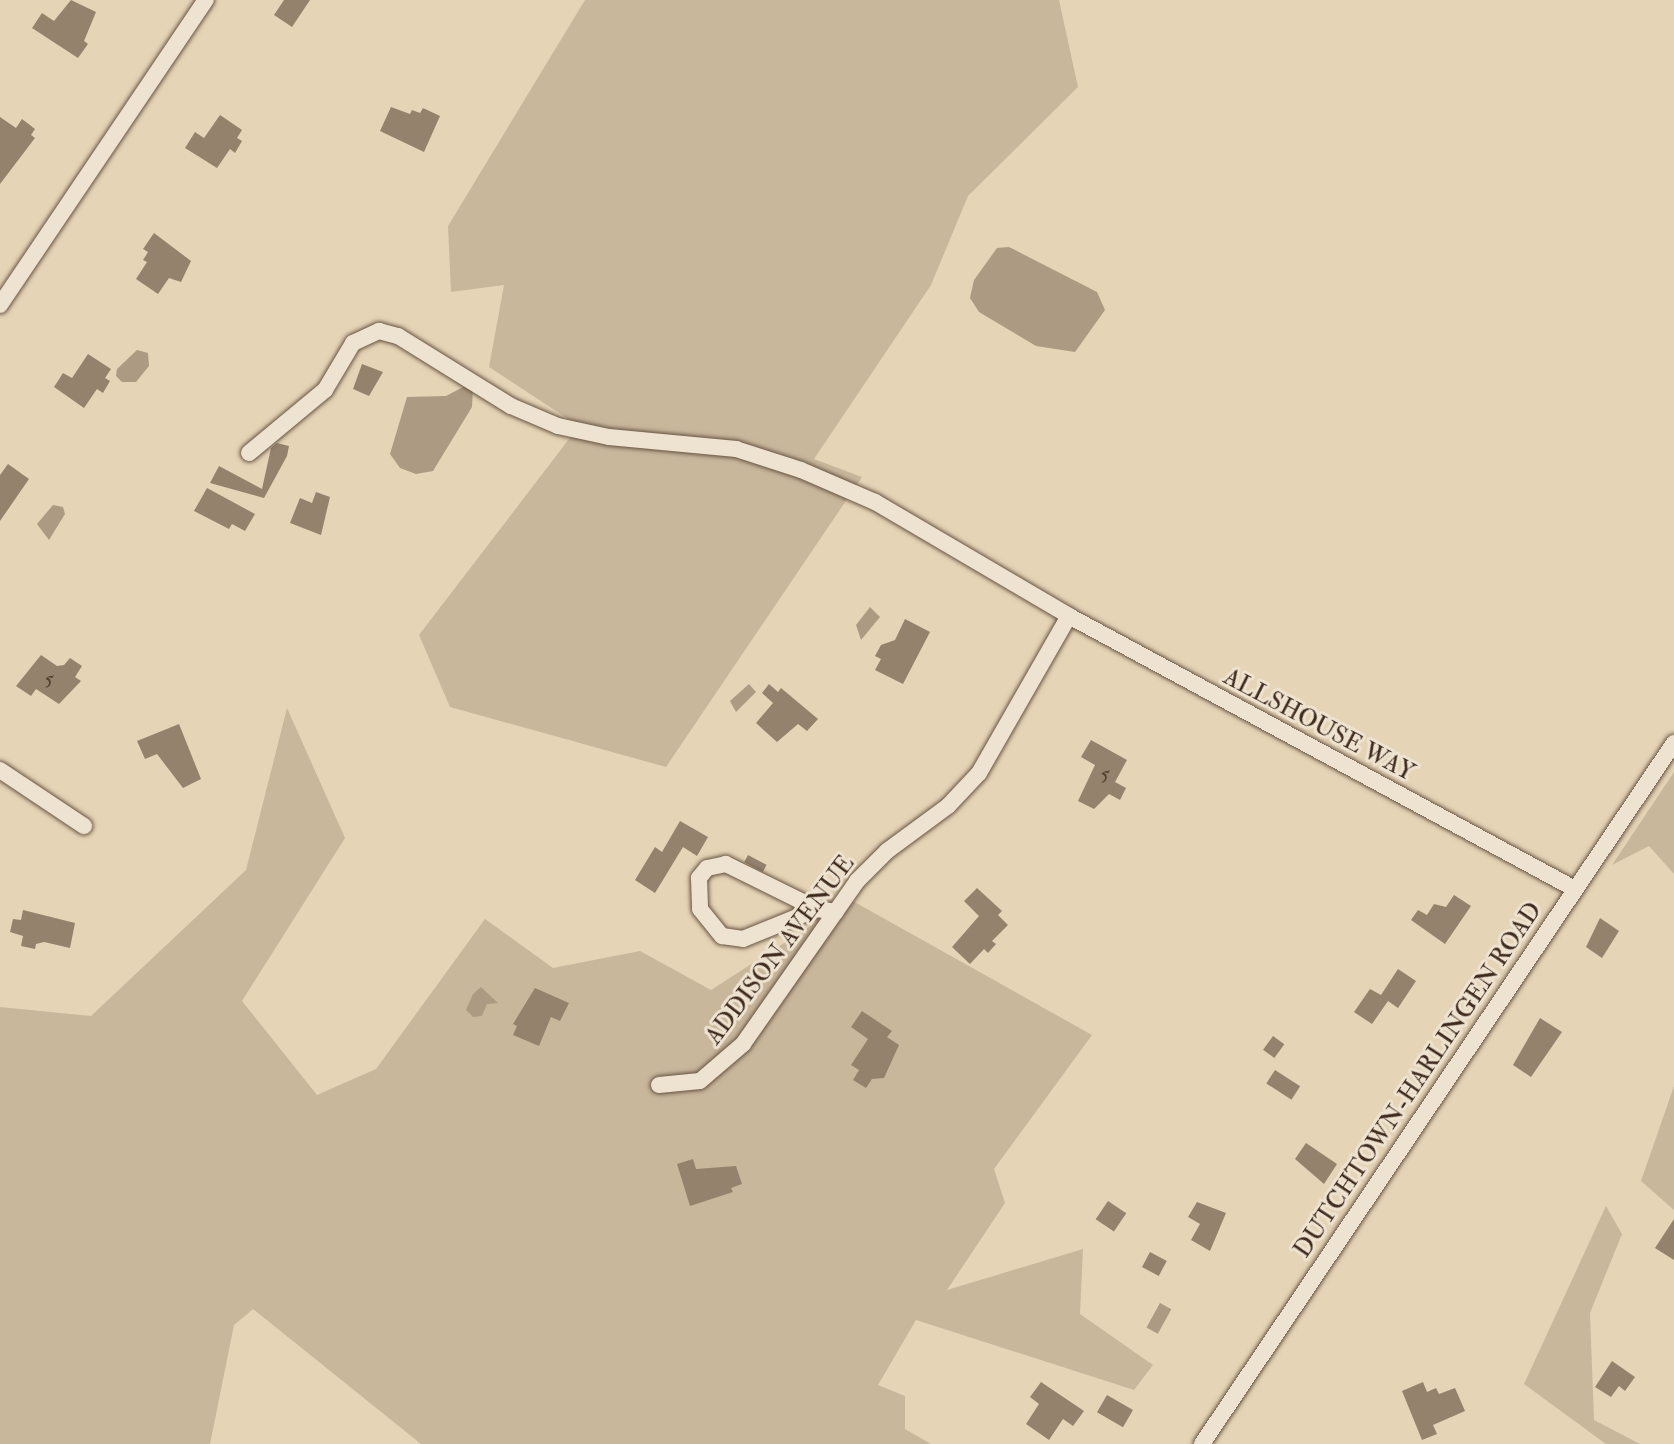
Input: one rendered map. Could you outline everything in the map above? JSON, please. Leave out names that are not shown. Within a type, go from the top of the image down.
[{"type":"street","points":[[0,305],[206,0]]},
{"type":"street","name":"ALLSHOUSE WAY","points":[[249,453],[325,390],[353,343],[379,331],[398,336],[511,406],[558,426],[609,438],[736,449],[801,470],[875,502],[1069,616],[1575,889]]},
{"type":"street","name":"ADDISON AVENUE","points":[[659,1084],[700,1080],[727,1061],[871,865],[948,806],[979,773],[1069,616]]},
{"type":"street","name":"DUTCHTOWN-HARLINGEN ROAD","points":[[1202,1444],[1674,743]]},
{"type":"street","points":[[0,770],[83,826]]},
{"type":"street","points":[[817,909],[743,939],[722,936],[700,909],[699,878],[707,868],[726,864],[817,909],[836,912]]},
{"type":"shaded area","points":[[585,0],[1059,0],[1078,87],[968,196],[931,285],[814,459],[862,477],[666,767],[450,707],[419,635],[579,426],[489,367],[504,285],[451,292],[448,226]]},
{"type":"shaded area","points":[[1009,247],[1097,292],[1105,310],[1075,352],[1036,346],[979,312],[970,298],[974,280],[997,248]]},
{"type":"shaded area","points":[[137,350],[148,353],[149,366],[136,382],[122,382],[116,376],[117,369]]},
{"type":"shaded area","points":[[467,385],[473,388],[472,407],[433,471],[416,474],[400,468],[390,454],[407,397],[446,396]]},
{"type":"shaded area","points":[[53,505],[63,507],[65,514],[49,540],[37,524]]},
{"type":"shaded area","points":[[870,607],[880,617],[861,640],[856,625]]},
{"type":"shaded area","points":[[749,684],[756,692],[736,712],[730,701]]},
{"type":"shaded area","points":[[287,708],[345,838],[242,1001],[317,1095],[376,1069],[485,919],[553,968],[640,951],[711,990],[851,900],[1092,1035],[994,1169],[1005,1203],[947,1290],[1083,1249],[1080,1314],[1153,1365],[1134,1390],[916,1320],[878,1385],[905,1396],[905,1429],[931,1444],[421,1444],[253,1309],[234,1325],[210,1444],[0,1444],[0,1007],[91,1016],[246,870]]},
{"type":"shaded area","points":[[1674,772],[1674,874],[1649,846],[1612,865]]},
{"type":"shaded area","points":[[481,987],[498,1003],[487,1004],[482,1016],[473,1017],[466,1010],[473,994]]},
{"type":"shaded area","points":[[1674,1086],[1674,1210],[1641,1181]]},
{"type":"shaded area","points":[[1606,1206],[1622,1234],[1590,1313],[1594,1420],[1640,1444],[1606,1444],[1524,1384]]},
{"type":"shaded area","points":[[1160,1303],[1171,1309],[1158,1334],[1146,1327]]},
{"type":"building","points":[[71,0],[96,12],[84,41],[88,44],[78,58],[32,28],[42,13],[54,21]]},
{"type":"building","points":[[284,0],[310,0],[292,27],[274,15]]},
{"type":"building","points":[[391,107],[410,114],[412,110],[420,113],[423,108],[440,116],[424,152],[380,131]]},
{"type":"building","points":[[220,115],[242,130],[237,138],[242,141],[235,153],[230,149],[217,168],[185,148],[195,132],[204,138]]},
{"type":"building","points":[[0,117],[16,128],[22,119],[35,129],[31,135],[35,138],[0,184]]},
{"type":"building","points":[[154,233],[191,261],[181,282],[169,278],[158,294],[136,279],[147,262],[143,260],[148,252],[143,249]]},
{"type":"building","points":[[88,354],[111,369],[105,378],[110,381],[103,393],[97,389],[84,408],[54,387],[63,373],[72,378]]},
{"type":"building","points":[[362,364],[383,372],[369,396],[353,389]]},
{"type":"building","points":[[277,443],[289,446],[287,456],[264,498],[210,483],[219,466],[262,489],[271,448]]},
{"type":"building","points":[[8,464],[29,479],[0,521],[0,475]]},
{"type":"building","points":[[207,488],[255,514],[245,531],[232,524],[229,529],[194,511]]},
{"type":"building","points":[[316,492],[330,497],[321,535],[290,523],[300,498],[312,503]]},
{"type":"building","points":[[905,619],[930,632],[903,684],[875,670],[881,659],[875,656],[881,645],[895,640]]},
{"type":"building","points":[[41,655],[57,666],[64,665],[70,658],[82,666],[75,677],[81,681],[59,704],[36,689],[31,696],[16,686]]},
{"type":"building","points":[[769,684],[778,692],[781,688],[818,719],[807,731],[798,724],[777,742],[756,723],[773,703],[762,693]]},
{"type":"building","points":[[179,724],[201,779],[183,788],[157,754],[145,759],[137,741]]},
{"type":"building","points":[[1091,740],[1127,760],[1115,782],[1126,788],[1120,800],[1109,794],[1094,809],[1078,801],[1095,765],[1081,757]]},
{"type":"building","points":[[680,821],[708,837],[697,856],[683,847],[655,893],[635,880],[655,847],[662,852]]},
{"type":"building","points":[[748,855],[767,865],[763,872],[744,862]]},
{"type":"building","points":[[977,888],[1002,911],[998,915],[1008,925],[992,941],[996,944],[988,953],[984,949],[970,964],[952,947],[979,916],[964,901]]},
{"type":"building","points":[[1454,895],[1471,906],[1445,944],[1411,920],[1418,910],[1427,915],[1434,904],[1446,907]]},
{"type":"building","points":[[23,910],[75,923],[70,948],[44,942],[36,944],[35,949],[21,946],[23,936],[10,932],[13,919],[21,920]]},
{"type":"building","points":[[1600,918],[1619,931],[1602,958],[1586,947]]},
{"type":"building","points":[[1398,969],[1416,981],[1398,1008],[1388,1001],[1372,1024],[1354,1012],[1370,989],[1381,995]]},
{"type":"building","points":[[535,988],[569,1003],[560,1021],[551,1017],[539,1046],[513,1035],[517,1026],[513,1024]]},
{"type":"building","points":[[862,1011],[892,1031],[887,1037],[899,1045],[884,1078],[872,1079],[866,1088],[853,1080],[859,1070],[851,1065],[868,1039],[851,1027]]},
{"type":"building","points":[[1540,1018],[1562,1032],[1531,1077],[1513,1065]]},
{"type":"building","points":[[1273,1036],[1284,1044],[1274,1058],[1263,1050]]},
{"type":"building","points":[[1275,1070],[1300,1086],[1291,1100],[1266,1083]]},
{"type":"building","points":[[1306,1143],[1337,1164],[1324,1184],[1295,1159]]},
{"type":"building","points":[[693,1159],[696,1169],[736,1166],[742,1184],[731,1188],[733,1192],[690,1206],[677,1164]]},
{"type":"building","points":[[1108,1201],[1126,1213],[1114,1232],[1096,1219]]},
{"type":"building","points":[[1197,1202],[1226,1213],[1210,1251],[1191,1240],[1200,1224],[1188,1217]]},
{"type":"building","points":[[1674,1219],[1674,1260],[1655,1248]]},
{"type":"building","points":[[1150,1252],[1167,1261],[1159,1276],[1142,1267]]},
{"type":"building","points":[[1612,1361],[1635,1377],[1625,1391],[1619,1386],[1611,1397],[1595,1387]]},
{"type":"building","points":[[1041,1382],[1084,1411],[1073,1426],[1063,1419],[1049,1440],[1026,1424],[1039,1404],[1030,1397]]},
{"type":"building","points":[[1423,1382],[1427,1392],[1436,1388],[1439,1394],[1455,1388],[1465,1411],[1433,1425],[1437,1434],[1422,1440],[1402,1391]]},
{"type":"building","points":[[1107,1395],[1133,1410],[1123,1427],[1097,1412]]}]
